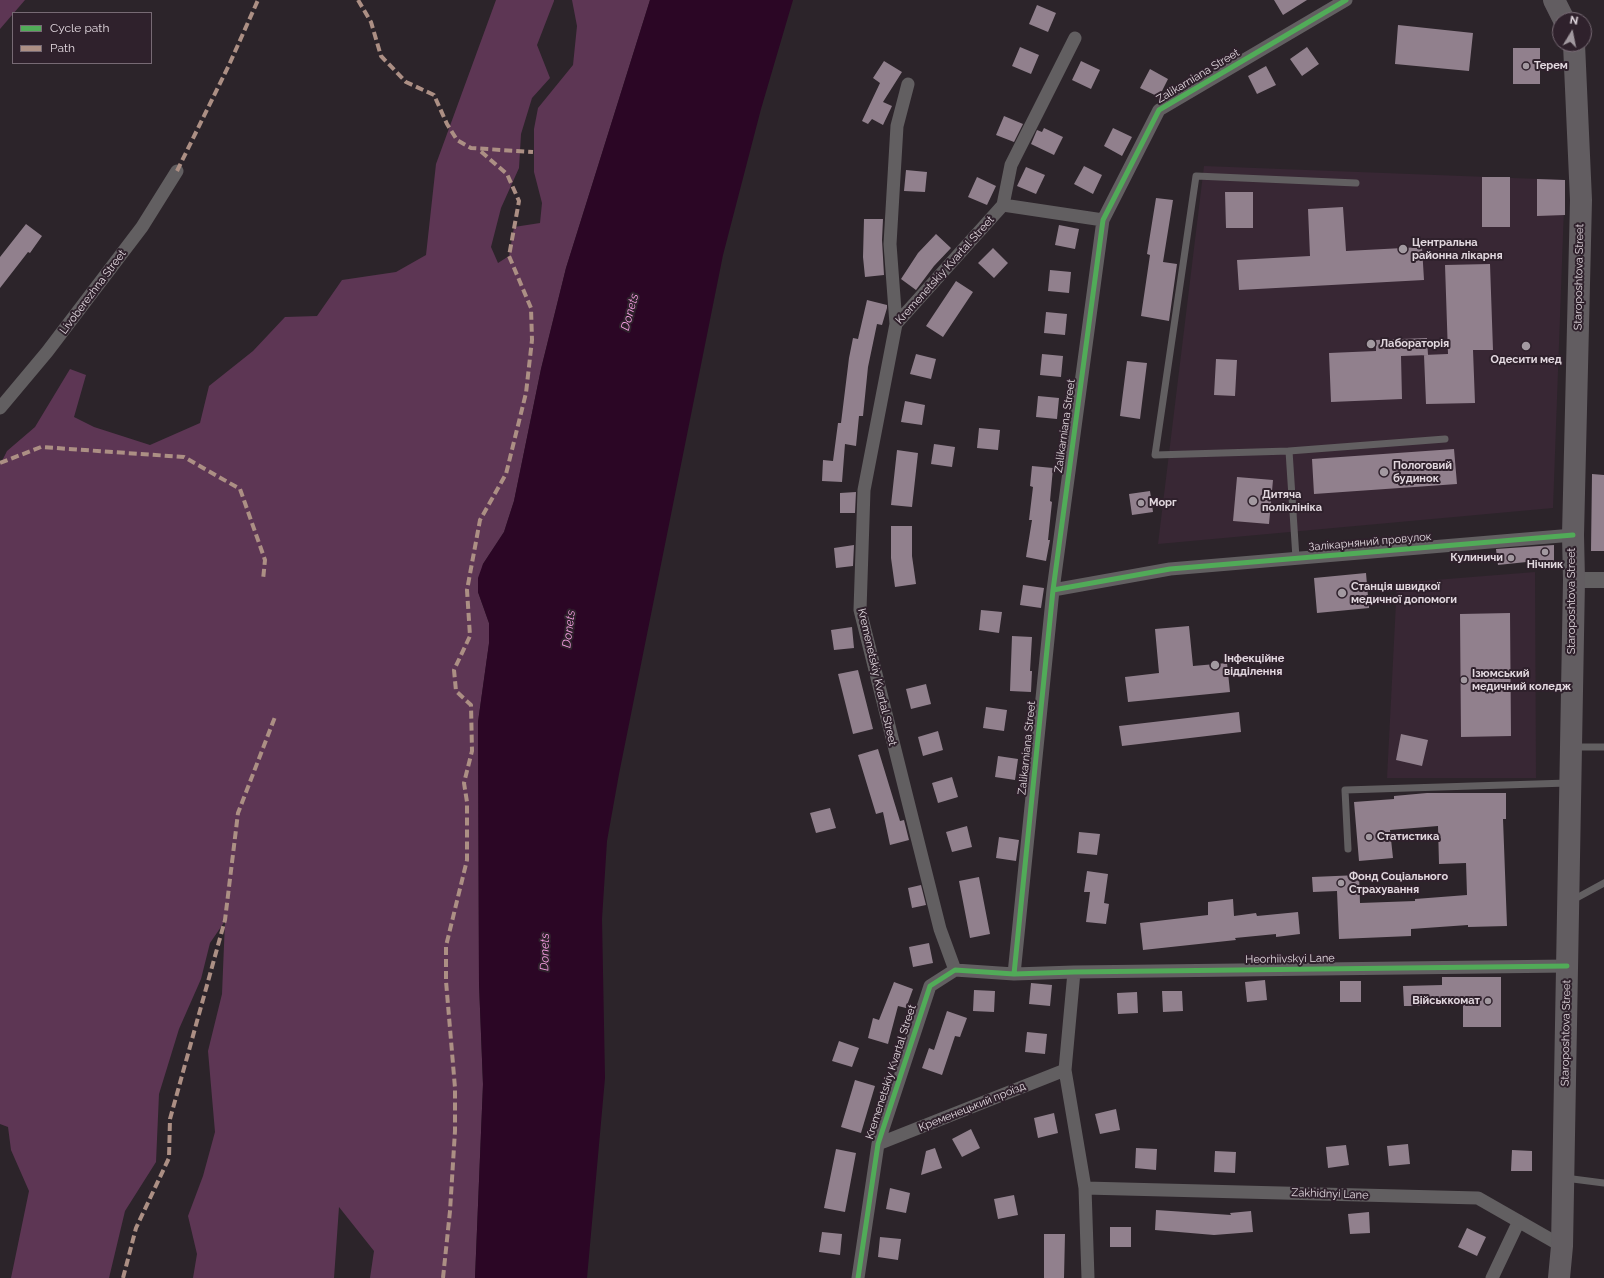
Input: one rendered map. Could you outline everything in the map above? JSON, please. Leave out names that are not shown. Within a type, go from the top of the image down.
[{"type":"highway","points":[[1554,0],[1560,12]]},
{"type":"highway","name":"Staroposhtova Street","points":[[1559,1278],[1562,1246],[1574,580],[1573,535],[1581,200],[1574,52]]},
{"type":"street","name":"Zalikarniana Street","points":[[1014,974],[1053,590],[1103,220],[1159,110],[1346,0]]},
{"type":"street","points":[[1075,38],[1011,165],[1003,205],[1103,220]]},
{"type":"street","points":[[896,324],[890,244],[897,126],[908,84]]},
{"type":"street","name":"Livoberezhna Street","points":[[0,408],[47,352],[142,227],[177,171]]},
{"type":"street","name":"Kremenetskiy Kvartal Street","points":[[858,1278],[878,1144],[930,986],[955,970],[940,929],[860,610],[864,490],[896,324],[1003,205]]},
{"type":"street","name":"Залікарняний провулок","points":[[1053,590],[1170,569],[1573,535]]},
{"type":"street","points":[[1574,580],[1604,580]]},
{"type":"street","name":"Heorhiivskyi Lane","points":[[1014,974],[1567,966]]},
{"type":"street","points":[[955,970],[1014,974]]},
{"type":"street","points":[[1074,972],[1065,1070],[1085,1188],[1088,1278]]},
{"type":"street","name":"Кременецький проїзд","points":[[878,1144],[1065,1070]]},
{"type":"street","name":"Zakhidnyi Lane","points":[[1085,1188],[1478,1198],[1562,1246]]},
{"type":"street","points":[[1492,1278],[1519,1221]]},
{"type":"lane","points":[[1356,183],[1196,176],[1155,455],[1289,451],[1445,439]]},
{"type":"lane","points":[[1289,451],[1296,558]]},
{"type":"lane","points":[[1571,748],[1604,747]]},
{"type":"lane","points":[[1348,849],[1345,790],[1570,783]]},
{"type":"lane","points":[[1568,903],[1604,883]]},
{"type":"lane","points":[[1563,1178],[1604,1182]]},
{"type":"shaded area","points":[[0,0],[25,0],[15,12],[12,12],[12,15],[0,29]]},
{"type":"shaded area","points":[[496,0],[554,0],[537,45],[550,78],[532,98],[521,134],[519,168],[501,208],[491,247],[498,263],[509,256],[514,227],[540,223],[542,203],[534,172],[534,129],[538,108],[573,65],[577,26],[572,0],[650,0],[566,268],[541,369],[514,501],[504,532],[483,564],[478,592],[489,623],[489,644],[478,722],[479,983],[483,1085],[475,1278],[370,1278],[374,1251],[339,1207],[334,1278],[193,1278],[197,1254],[188,1216],[203,1176],[215,1132],[208,1051],[222,994],[225,921],[210,943],[201,979],[179,1029],[159,1094],[156,1162],[125,1211],[109,1278],[11,1278],[29,1191],[11,1150],[8,1127],[0,1124],[0,465],[7,451],[35,427],[70,369],[86,375],[74,417],[94,427],[150,445],[200,423],[209,386],[253,351],[285,317],[317,316],[342,280],[396,272],[426,255],[436,164]]},
{"type":"shaded area","name":"Лабораторія","points":[[1204,166],[1565,180],[1553,508],[1158,544]]},
{"type":"shaded area","name":"Ізюмський медичний коледж","points":[[1535,572],[1536,778],[1387,778],[1397,583]]},
{"type":"water","name":"Donets","points":[[650,0],[793,0],[761,109],[723,255],[619,774],[607,841],[602,919],[605,1078],[587,1278],[475,1278],[483,1084],[479,983],[478,722],[489,643],[489,623],[478,592],[478,578],[483,564],[504,532],[514,501],[541,369],[566,268]]},
{"type":"building","points":[[1274,0],[1307,0],[1283,15]]},
{"type":"building","points":[[1037,5],[1056,13],[1048,32],[1029,24]]},
{"type":"building","points":[[1398,25],[1473,33],[1469,71],[1395,64]]},
{"type":"building","points":[[1020,47],[1039,55],[1031,74],[1012,66]]},
{"type":"building","points":[[1307,47],[1319,64],[1302,76],[1290,59]]},
{"type":"building","name":"Терем","points":[[1513,48],[1540,48],[1540,84],[1513,84]]},
{"type":"building","points":[[884,61],[902,72],[883,102],[892,106],[883,125],[872,119],[868,124],[862,121],[880,83],[873,78]]},
{"type":"building","points":[[1081,61],[1100,70],[1091,89],[1072,80]]},
{"type":"building","points":[[1266,66],[1276,85],[1257,94],[1248,76]]},
{"type":"building","points":[[1150,69],[1168,79],[1159,97],[1140,88]]},
{"type":"building","points":[[1004,116],[1023,124],[1014,142],[996,135]]},
{"type":"building","points":[[1044,128],[1063,137],[1054,155],[1031,144],[1037,130],[1042,132]]},
{"type":"building","points":[[1113,128],[1132,137],[1122,156],[1104,146]]},
{"type":"building","points":[[1084,166],[1102,175],[1093,194],[1074,184]]},
{"type":"building","points":[[1026,167],[1045,175],[1036,194],[1017,186]]},
{"type":"building","points":[[906,170],[927,172],[925,192],[904,191]]},
{"type":"building","points":[[977,177],[996,186],[987,205],[968,197]]},
{"type":"building","points":[[1482,177],[1510,177],[1510,227],[1482,227]]},
{"type":"building","points":[[1537,179],[1565,180],[1565,215],[1537,216]]},
{"type":"building","points":[[1225,192],[1253,192],[1253,228],[1226,228]]},
{"type":"building","points":[[1156,198],[1173,200],[1163,262],[1177,264],[1169,321],[1141,316],[1150,255],[1147,254]]},
{"type":"building","name":"Центральна районна лікарня","points":[[1343,207],[1346,251],[1422,247],[1424,280],[1239,290],[1237,260],[1310,256],[1308,209]]},
{"type":"building","points":[[864,219],[883,219],[882,240],[884,275],[865,277],[863,257]]},
{"type":"building","points":[[26,224],[42,236],[30,253],[28,252],[0,288],[0,257]]},
{"type":"building","points":[[1059,225],[1079,229],[1075,249],[1055,245]]},
{"type":"building","points":[[936,234],[951,248],[934,266],[916,290],[901,279],[918,253]]},
{"type":"building","points":[[993,248],[1008,263],[994,278],[978,263]]},
{"type":"building","points":[[1490,264],[1493,350],[1473,350],[1475,403],[1426,404],[1424,355],[1448,354],[1445,265]]},
{"type":"building","points":[[1050,270],[1071,272],[1069,293],[1048,291]]},
{"type":"building","points":[[956,281],[973,292],[943,337],[926,326]]},
{"type":"building","points":[[867,300],[887,305],[887,308],[882,325],[877,324],[868,367],[863,416],[859,416],[856,446],[845,444],[842,482],[822,481],[823,460],[833,461],[838,423],[841,423],[853,338],[858,339]]},
{"type":"building","points":[[1046,312],[1067,314],[1065,335],[1044,333]]},
{"type":"building","points":[[1427,338],[1428,355],[1401,356],[1402,399],[1331,402],[1329,353],[1376,351],[1376,340]]},
{"type":"building","points":[[916,354],[936,359],[931,379],[910,374]]},
{"type":"building","points":[[1042,354],[1063,356],[1061,377],[1040,375]]},
{"type":"building","points":[[1216,359],[1237,360],[1235,396],[1214,395]]},
{"type":"building","points":[[1127,361],[1147,363],[1140,419],[1120,416]]},
{"type":"building","points":[[1038,396],[1059,398],[1057,419],[1036,417]]},
{"type":"building","points":[[905,401],[925,405],[922,425],[901,422]]},
{"type":"building","points":[[979,428],[1000,430],[998,450],[977,448]]},
{"type":"building","points":[[934,444],[955,447],[952,467],[931,464]]},
{"type":"building","name":"Пологовий будинок","points":[[1454,449],[1457,484],[1314,494],[1312,459]]},
{"type":"building","points":[[897,450],[918,453],[912,507],[891,505]]},
{"type":"building","points":[[1032,466],[1053,468],[1050,501],[1052,502],[1048,540],[1050,540],[1046,561],[1026,557],[1032,520],[1029,520],[1033,487],[1030,486]]},
{"type":"building","points":[[1592,474],[1604,475],[1604,551],[1591,551]]},
{"type":"building","name":"Дитяча поліклініка","points":[[1237,477],[1273,480],[1269,524],[1233,521]]},
{"type":"building","name":"Морг","points":[[1150,491],[1153,512],[1132,515],[1129,494]]},
{"type":"building","points":[[856,492],[855,513],[840,513],[840,493]]},
{"type":"building","points":[[891,526],[912,526],[912,556],[916,584],[895,587],[891,558]]},
{"type":"building","points":[[854,545],[853,566],[836,568],[834,548]]},
{"type":"building","points":[[1554,545],[1554,561],[1536,561],[1498,565],[1496,549]]},
{"type":"building","name":"Станція швидкої медичної допомоги","points":[[1366,573],[1369,608],[1317,613],[1314,578]]},
{"type":"building","points":[[1023,585],[1044,588],[1041,608],[1020,605]]},
{"type":"building","points":[[981,610],[1002,612],[999,633],[979,630]]},
{"type":"building","name":"Ізюмський медичний коледж","points":[[1510,613],[1511,736],[1461,737],[1460,614]]},
{"type":"building","name":"Інфекційне відділення","points":[[1189,626],[1193,666],[1227,663],[1230,692],[1128,702],[1125,677],[1159,673],[1155,629]]},
{"type":"building","points":[[852,627],[854,648],[834,650],[831,630]]},
{"type":"building","points":[[1012,636],[1032,637],[1030,671],[1032,671],[1031,692],[1010,691]]},
{"type":"building","points":[[858,670],[873,729],[853,734],[838,674]]},
{"type":"building","points":[[926,684],[931,704],[911,709],[906,689]]},
{"type":"building","points":[[986,707],[1007,710],[1004,731],[983,728]]},
{"type":"building","points":[[1239,712],[1241,732],[1122,746],[1119,726]]},
{"type":"building","points":[[938,731],[943,750],[923,756],[918,737]]},
{"type":"building","points":[[1401,734],[1428,740],[1422,766],[1396,760]]},
{"type":"building","points":[[878,749],[900,821],[904,820],[909,840],[890,845],[883,812],[876,814],[858,755]]},
{"type":"building","points":[[998,756],[1018,759],[1015,780],[995,777]]},
{"type":"building","points":[[952,777],[958,797],[938,803],[932,783]]},
{"type":"building","points":[[1427,793],[1506,793],[1506,819],[1503,819],[1507,926],[1468,927],[1468,925],[1411,929],[1411,936],[1339,939],[1337,891],[1313,892],[1312,877],[1359,875],[1360,903],[1415,901],[1415,899],[1467,895],[1466,863],[1439,864],[1438,826],[1390,830],[1393,858],[1359,861],[1354,802],[1394,799],[1394,796]]},
{"type":"building","points":[[830,808],[836,828],[816,833],[810,813]]},
{"type":"building","points":[[967,826],[972,847],[952,852],[946,832]]},
{"type":"building","points":[[1079,832],[1100,834],[1097,855],[1077,853]]},
{"type":"building","points":[[999,837],[1019,840],[1016,861],[996,858]]},
{"type":"building","points":[[1087,871],[1108,874],[1104,903],[1109,904],[1106,924],[1086,922],[1090,892],[1084,892]]},
{"type":"building","points":[[979,877],[990,934],[970,938],[959,881]]},
{"type":"building","points":[[921,885],[926,905],[912,908],[908,888]]},
{"type":"building","points":[[1233,899],[1234,916],[1256,913],[1257,916],[1298,912],[1300,934],[1276,937],[1276,934],[1235,938],[1236,940],[1143,950],[1140,923],[1208,915],[1208,902]]},
{"type":"building","points":[[929,943],[933,963],[913,967],[909,947]]},
{"type":"building","points":[[1442,977],[1501,977],[1501,1027],[1463,1027],[1463,998],[1424,998],[1424,1006],[1404,1006],[1403,986],[1442,985]]},
{"type":"building","points":[[1265,980],[1267,1000],[1247,1002],[1245,982]]},
{"type":"building","points":[[1340,981],[1361,981],[1361,1002],[1340,1002]]},
{"type":"building","points":[[894,982],[913,989],[906,1008],[898,1006],[888,1044],[868,1038],[873,1018],[879,1020]]},
{"type":"building","points":[[1031,983],[1052,985],[1050,1006],[1029,1004]]},
{"type":"building","points":[[974,990],[995,991],[994,1012],[973,1011]]},
{"type":"building","points":[[1162,991],[1182,991],[1183,1011],[1163,1012]]},
{"type":"building","points":[[1137,992],[1138,1013],[1118,1014],[1117,993]]},
{"type":"building","points":[[947,1011],[967,1018],[960,1037],[955,1036],[942,1075],[922,1068],[929,1048],[934,1050]]},
{"type":"building","points":[[1027,1032],[1047,1034],[1045,1054],[1025,1052]]},
{"type":"building","points":[[839,1041],[859,1048],[852,1067],[832,1061]]},
{"type":"building","points":[[855,1080],[875,1086],[861,1133],[841,1127]]},
{"type":"building","points":[[1116,1109],[1120,1130],[1100,1134],[1095,1114]]},
{"type":"building","points":[[1054,1113],[1058,1133],[1038,1138],[1034,1118]]},
{"type":"building","points":[[971,1129],[980,1148],[962,1157],[952,1139]]},
{"type":"building","points":[[1408,1144],[1410,1164],[1389,1166],[1387,1146]]},
{"type":"building","points":[[1346,1145],[1349,1165],[1328,1168],[1326,1147]]},
{"type":"building","points":[[935,1148],[942,1168],[921,1175],[926,1151]]},
{"type":"building","points":[[1136,1148],[1157,1149],[1156,1170],[1135,1168]]},
{"type":"building","points":[[836,1149],[856,1153],[845,1212],[824,1208]]},
{"type":"building","points":[[1512,1150],[1532,1151],[1532,1171],[1511,1171]]},
{"type":"building","points":[[1215,1151],[1236,1152],[1235,1173],[1214,1172]]},
{"type":"building","points":[[890,1188],[910,1193],[906,1213],[886,1209]]},
{"type":"building","points":[[1014,1195],[1018,1215],[998,1219],[994,1199]]},
{"type":"building","points":[[1156,1210],[1231,1215],[1230,1213],[1251,1211],[1253,1232],[1214,1235],[1155,1230]]},
{"type":"building","points":[[1369,1212],[1370,1233],[1350,1234],[1348,1214]]},
{"type":"building","points":[[1110,1227],[1131,1227],[1131,1247],[1110,1247]]},
{"type":"building","points":[[1467,1228],[1486,1237],[1477,1256],[1458,1247]]},
{"type":"building","points":[[822,1232],[842,1234],[840,1255],[819,1252]]},
{"type":"building","points":[[1044,1234],[1065,1234],[1064,1278],[1044,1278]]},
{"type":"building","points":[[880,1237],[901,1239],[898,1260],[878,1257]]},
{"type":"marked path","points":[[177,171],[229,65],[258,0]]},
{"type":"marked path","points":[[358,0],[371,22],[381,56],[406,82],[434,95],[447,124],[457,140],[471,148],[533,152]]},
{"type":"marked path","points":[[443,1278],[450,1211],[455,1131],[455,1088],[446,981],[446,946],[467,860],[467,802],[464,783],[472,751],[471,705],[456,691],[454,670],[470,636],[467,590],[480,520],[506,474],[526,393],[532,340],[531,308],[509,256],[519,201],[507,174],[478,149]]},
{"type":"marked path","points":[[0,463],[41,447],[184,457],[240,489],[265,560],[263,580]]},
{"type":"marked path","points":[[123,1278],[136,1228],[169,1158],[170,1119],[225,920],[238,813],[275,717]]},
{"type":"cycle path","points":[[1014,974],[1053,590],[1103,220],[1159,110],[1346,0]]},
{"type":"cycle path","points":[[1053,590],[1170,569],[1573,535]]},
{"type":"cycle path","points":[[858,1278],[878,1144],[930,986],[955,970],[1014,974],[1567,966]]},
{"type":"place","name":"Терем","points":[[1526,66]]},
{"type":"place","name":"Центральна районна лікарня","points":[[1403,249]]},
{"type":"place","name":"Лабораторія","points":[[1371,344]]},
{"type":"place","name":"Одесити мед","points":[[1526,346]]},
{"type":"place","name":"Пологовий будинок","points":[[1384,472]]},
{"type":"place","name":"Дитяча поліклініка","points":[[1253,501]]},
{"type":"place","name":"Морг","points":[[1141,503]]},
{"type":"place","name":"Нічник","points":[[1545,552]]},
{"type":"place","name":"Кулиничи","points":[[1511,558]]},
{"type":"place","name":"Станція швидкої медичної допомоги","points":[[1342,593]]},
{"type":"place","name":"Інфекційне відділення","points":[[1215,665]]},
{"type":"place","name":"Ізюмський медичний коледж","points":[[1464,680]]},
{"type":"place","name":"Статистика","points":[[1369,837]]},
{"type":"place","name":"Фонд Соцiального Страхування","points":[[1341,883]]},
{"type":"place","name":"Вiйськкомат","points":[[1488,1001]]}]
